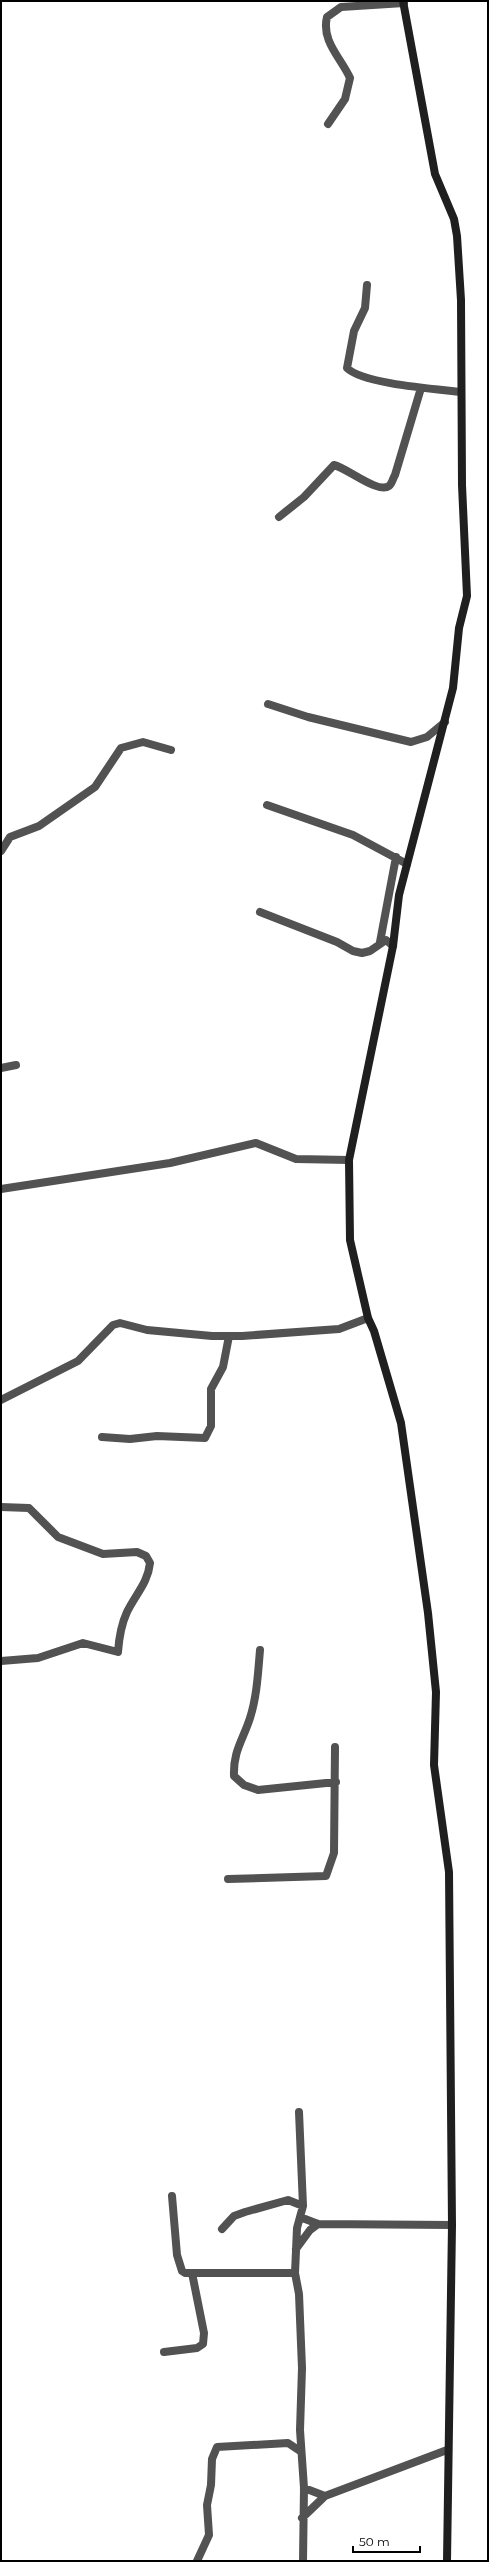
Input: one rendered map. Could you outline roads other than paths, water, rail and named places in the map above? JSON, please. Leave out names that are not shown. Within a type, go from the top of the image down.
[{"type":"street","points":[[328,124],[345,99],[350,78],[327,39],[324,28],[327,17],[341,7],[404,2],[435,174],[454,219],[457,236],[461,300],[460,392],[467,596],[459,628],[453,688],[399,896],[393,946],[349,1160],[350,1240],[368,1318],[384,1363],[401,1424],[428,1613],[435,1681],[434,1765],[449,1872],[452,2225],[447,2450],[447,2561]]},
{"type":"street","points":[[367,285],[365,308],[354,331],[347,368],[350,371],[372,378],[421,388],[460,392]]},
{"type":"street","points":[[279,517],[304,497],[334,465],[341,467],[374,486],[383,489],[389,486],[395,475],[421,388]]},
{"type":"street","points":[[268,704],[308,717],[411,742],[427,737],[445,722]]},
{"type":"street","points":[[1,851],[10,837],[39,826],[95,787],[121,748],[143,742],[171,750]]},
{"type":"street","points":[[267,805],[336,828],[396,857],[407,864]]},
{"type":"street","points":[[380,942],[396,857]]},
{"type":"street","points":[[260,912],[337,942],[353,951],[362,953],[370,951],[380,942],[386,940],[393,946]]},
{"type":"street","points":[[1,1068],[16,1065]]},
{"type":"street","points":[[1,1189],[170,1163],[256,1143],[296,1159],[349,1160]]},
{"type":"street","points":[[1,1400],[78,1361],[113,1324],[120,1323],[147,1330],[229,1336],[339,1329],[368,1318]]},
{"type":"street","points":[[102,1436],[130,1439],[157,1436],[206,1438],[211,1426],[211,1389],[223,1367],[229,1336]]},
{"type":"street","points":[[1,1508],[29,1508],[58,1537],[103,1554],[137,1552],[146,1556],[150,1563],[143,1587],[127,1612],[121,1628],[118,1652],[83,1644],[73,1645],[38,1658],[1,1660]]},
{"type":"street","points":[[260,1650],[256,1689],[250,1717],[237,1746],[233,1763],[234,1776],[244,1785],[258,1790],[336,1782]]},
{"type":"street","points":[[228,1880],[326,1876],[334,1853],[336,1782],[335,1747]]},
{"type":"street","points":[[299,2112],[303,2206],[296,2228],[294,2273],[299,2294],[301,2334],[300,2451],[304,2488],[302,2518],[303,2561]]},
{"type":"street","points":[[172,2196],[177,2255],[182,2271],[192,2273],[294,2273]]},
{"type":"street","points":[[222,2229],[234,2216],[245,2212],[288,2200],[303,2206]]},
{"type":"street","points":[[300,2217],[318,2224],[452,2225]]},
{"type":"street","points":[[296,2249],[310,2230],[318,2224]]},
{"type":"street","points":[[164,2352],[197,2348],[204,2339],[192,2273]]},
{"type":"street","points":[[288,2443],[300,2430]]},
{"type":"street","points":[[197,2561],[209,2535],[207,2505],[213,2451],[222,2445],[288,2443],[300,2451]]},
{"type":"street","points":[[302,2518],[325,2496],[447,2450]]},
{"type":"street","points":[[304,2488],[325,2496]]}]
